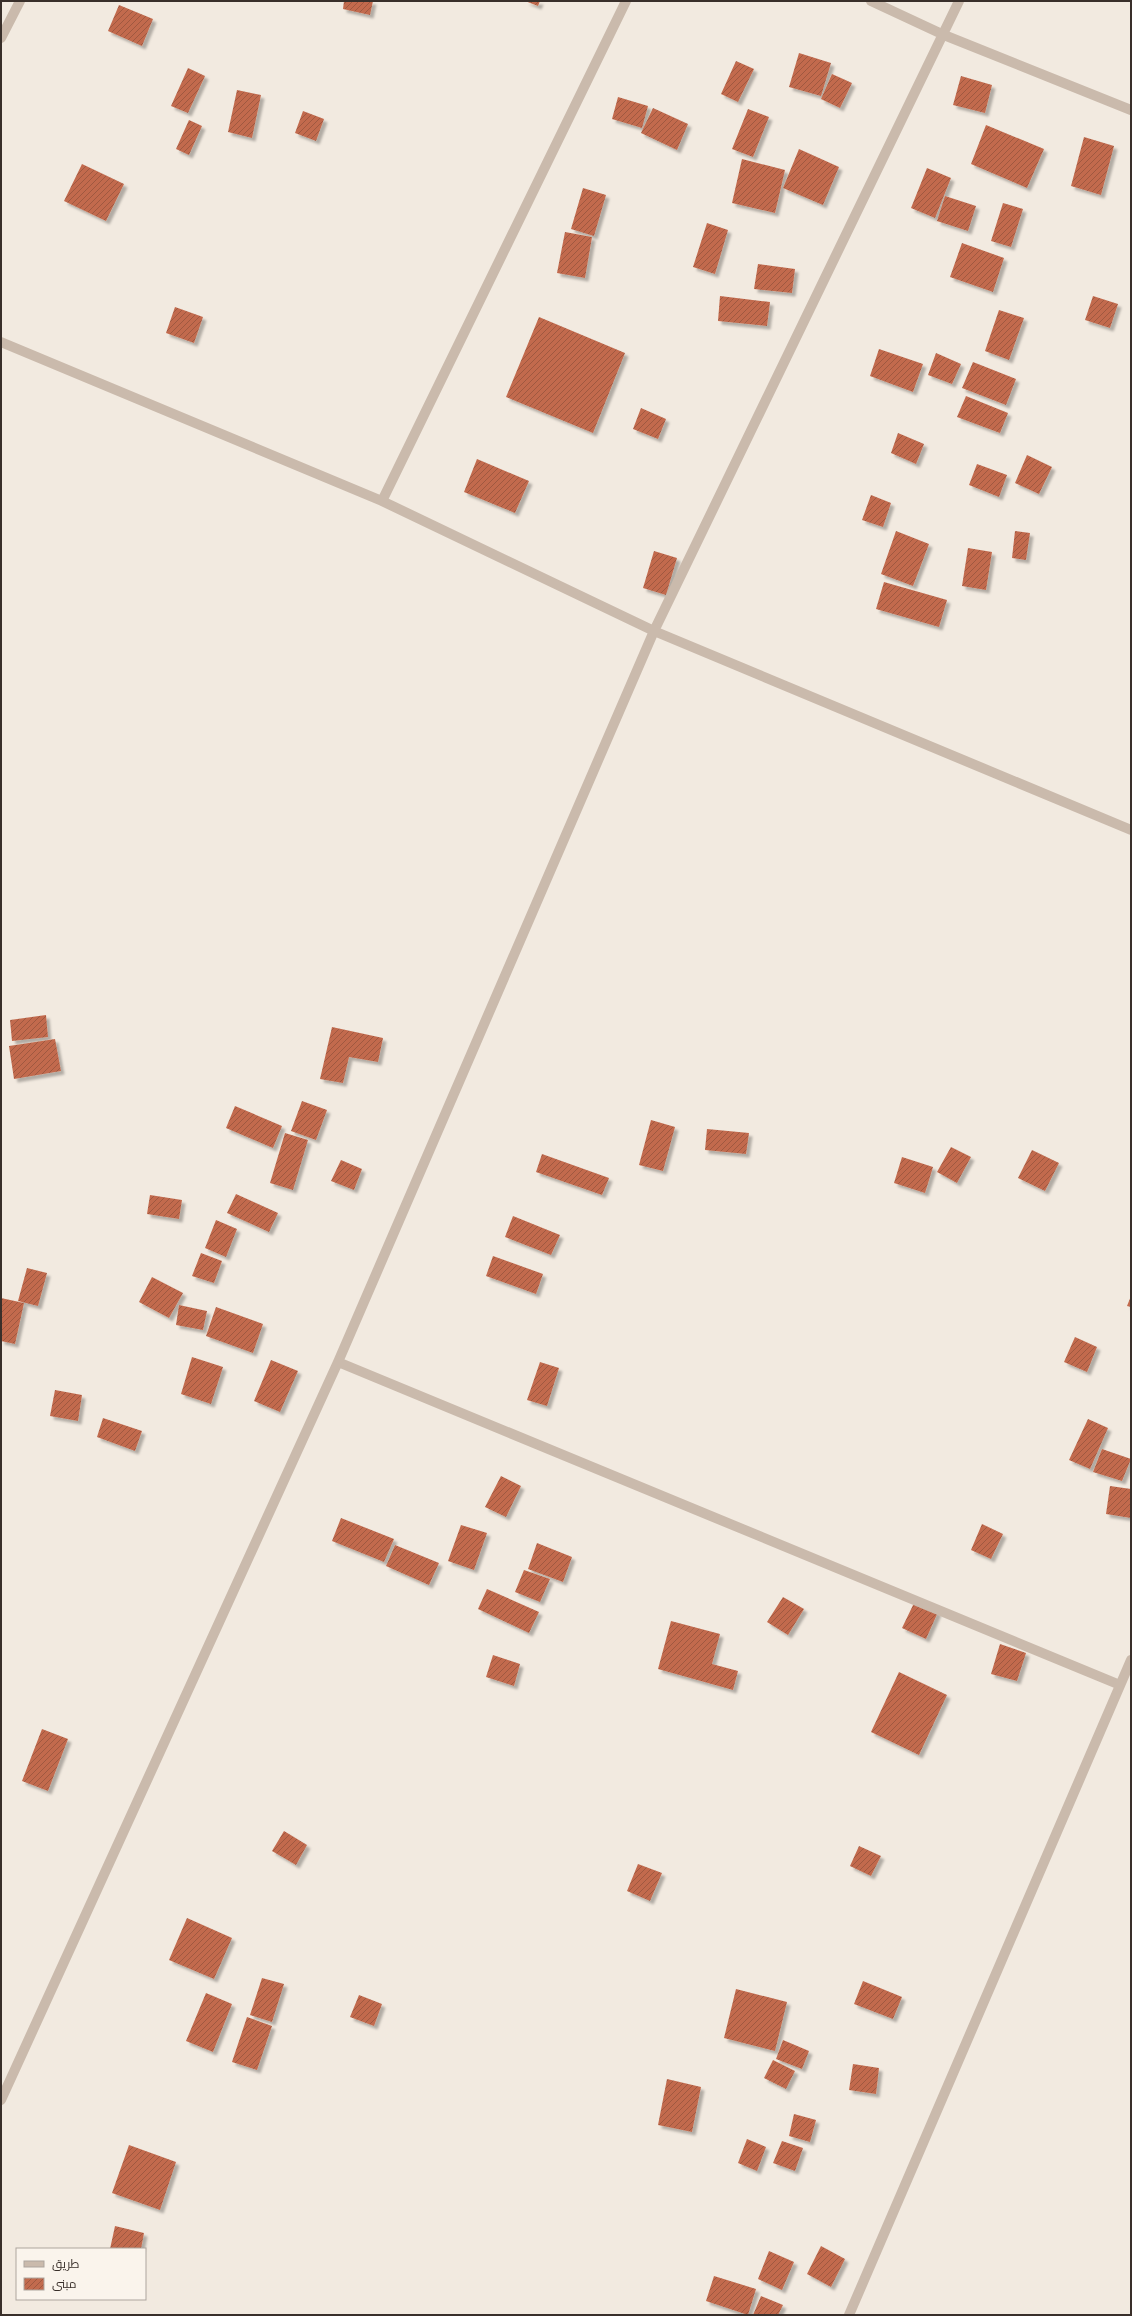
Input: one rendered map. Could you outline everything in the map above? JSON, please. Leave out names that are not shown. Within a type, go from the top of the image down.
[{"type":"street","points":[[1,38],[20,1]]},
{"type":"street","points":[[382,501],[626,1]]},
{"type":"street","points":[[871,1],[944,35],[1131,110]]},
{"type":"street","points":[[1,2100],[338,1362],[654,631],[944,35],[959,1]]},
{"type":"street","points":[[1,342],[382,501],[654,631],[1131,830]]},
{"type":"street","points":[[338,1362],[1120,1685]]},
{"type":"street","points":[[849,2315],[1131,1660]]},
{"type":"building","points":[[344,1],[373,1],[370,15],[343,9]]},
{"type":"building","points":[[525,1],[540,1],[538,6]]},
{"type":"building","points":[[119,5],[153,19],[142,46],[108,31]]},
{"type":"building","points":[[799,53],[831,63],[821,96],[789,87]]},
{"type":"building","points":[[736,61],[754,69],[738,102],[721,94]]},
{"type":"building","points":[[188,68],[205,76],[188,113],[171,106]]},
{"type":"building","points":[[832,74],[852,83],[840,108],[821,99]]},
{"type":"building","points":[[961,76],[992,85],[985,113],[953,105]]},
{"type":"building","points":[[237,90],[261,95],[252,138],[228,132]]},
{"type":"building","points":[[618,97],[648,106],[642,128],[612,119]]},
{"type":"building","points":[[653,108],[688,124],[677,150],[641,133]]},
{"type":"building","points":[[748,109],[769,117],[753,157],[732,149]]},
{"type":"building","points":[[303,111],[324,119],[316,141],[295,133]]},
{"type":"building","points":[[189,120],[202,126],[189,155],[176,149]]},
{"type":"building","points":[[986,125],[1044,149],[1027,188],[971,164]]},
{"type":"building","points":[[1084,137],[1114,146],[1101,195],[1071,186]]},
{"type":"building","points":[[799,149],[839,167],[823,205],[783,188]]},
{"type":"building","points":[[742,159],[785,170],[775,213],[732,203]]},
{"type":"building","points":[[82,164],[124,184],[106,221],[64,201]]},
{"type":"building","points":[[927,168],[951,178],[935,218],[911,208]]},
{"type":"building","points":[[583,188],[606,195],[594,236],[571,229]]},
{"type":"building","points":[[945,196],[976,206],[968,231],[937,221]]},
{"type":"building","points":[[1003,203],[1023,209],[1011,247],[991,241]]},
{"type":"building","points":[[707,223],[728,230],[715,274],[693,267]]},
{"type":"building","points":[[565,232],[592,237],[585,278],[557,273]]},
{"type":"building","points":[[962,243],[1004,258],[993,292],[950,277]]},
{"type":"building","points":[[758,264],[795,269],[792,293],[754,289]]},
{"type":"building","points":[[720,296],[770,302],[767,326],[718,321]]},
{"type":"building","points":[[1093,296],[1118,304],[1110,328],[1085,320]]},
{"type":"building","points":[[175,307],[203,317],[194,343],[166,333]]},
{"type":"building","points":[[999,310],[1024,318],[1009,360],[985,351]]},
{"type":"building","points":[[539,317],[625,353],[593,433],[506,397]]},
{"type":"building","points":[[879,349],[923,364],[913,392],[870,376]]},
{"type":"building","points":[[936,353],[961,364],[952,384],[928,375]]},
{"type":"building","points":[[973,362],[1016,379],[1006,405],[962,388]]},
{"type":"building","points":[[966,396],[1008,413],[1000,433],[957,417]]},
{"type":"building","points":[[641,408],[666,419],[658,439],[633,429]]},
{"type":"building","points":[[898,433],[924,444],[916,464],[891,453]]},
{"type":"building","points":[[1027,455],[1052,467],[1039,494],[1015,483]]},
{"type":"building","points":[[477,459],[529,481],[515,513],[464,492]]},
{"type":"building","points":[[977,464],[1007,475],[999,497],[969,485]]},
{"type":"building","points":[[871,495],[891,503],[883,527],[862,520]]},
{"type":"building","points":[[896,531],[929,544],[913,586],[881,574]]},
{"type":"building","points":[[1015,531],[1030,533],[1026,560],[1012,558]]},
{"type":"building","points":[[968,548],[992,552],[986,590],[962,586]]},
{"type":"building","points":[[654,551],[677,558],[666,595],[643,588]]},
{"type":"building","points":[[884,582],[947,600],[939,627],[876,609]]},
{"type":"building","points":[[46,1015],[48,1037],[12,1041],[10,1020]]},
{"type":"building","points":[[332,1027],[383,1038],[378,1062],[349,1057],[343,1083],[320,1079]]},
{"type":"building","points":[[55,1039],[61,1071],[14,1079],[9,1046]]},
{"type":"building","points":[[302,1101],[327,1110],[316,1140],[291,1131]]},
{"type":"building","points":[[235,1106],[282,1126],[273,1148],[226,1128]]},
{"type":"building","points":[[651,1120],[675,1127],[663,1171],[639,1165]]},
{"type":"building","points":[[707,1129],[749,1133],[746,1154],[705,1150]]},
{"type":"building","points":[[285,1133],[308,1140],[293,1190],[270,1183]]},
{"type":"building","points":[[951,1147],[971,1157],[957,1183],[937,1172]]},
{"type":"building","points":[[1032,1150],[1059,1163],[1045,1191],[1018,1178]]},
{"type":"building","points":[[542,1154],[609,1178],[602,1195],[536,1172]]},
{"type":"building","points":[[902,1157],[933,1167],[925,1193],[894,1183]]},
{"type":"building","points":[[341,1160],[362,1169],[354,1190],[331,1181]]},
{"type":"building","points":[[236,1194],[278,1213],[269,1232],[227,1213]]},
{"type":"building","points":[[150,1195],[182,1200],[179,1219],[147,1214]]},
{"type":"building","points":[[513,1216],[560,1235],[551,1255],[505,1237]]},
{"type":"building","points":[[216,1220],[237,1229],[226,1257],[205,1248]]},
{"type":"building","points":[[201,1253],[222,1261],[214,1283],[192,1276]]},
{"type":"building","points":[[493,1256],[543,1274],[536,1294],[486,1276]]},
{"type":"building","points":[[27,1268],[47,1273],[38,1306],[18,1301]]},
{"type":"building","points":[[152,1277],[183,1293],[169,1318],[139,1302]]},
{"type":"building","points":[[1131,1296],[1131,1307],[1127,1306]]},
{"type":"building","points":[[1,1298],[24,1303],[15,1344],[1,1341]]},
{"type":"building","points":[[179,1305],[207,1311],[203,1330],[176,1325]]},
{"type":"building","points":[[216,1307],[263,1324],[253,1353],[206,1336]]},
{"type":"building","points":[[1075,1337],[1097,1347],[1087,1372],[1064,1362]]},
{"type":"building","points":[[192,1357],[223,1367],[211,1404],[181,1394]]},
{"type":"building","points":[[271,1360],[298,1371],[280,1412],[254,1401]]},
{"type":"building","points":[[540,1362],[559,1368],[547,1406],[527,1400]]},
{"type":"building","points":[[55,1390],[82,1395],[78,1421],[50,1416]]},
{"type":"building","points":[[103,1418],[142,1431],[135,1451],[97,1437]]},
{"type":"building","points":[[1088,1419],[1108,1428],[1090,1469],[1069,1460]]},
{"type":"building","points":[[1102,1449],[1131,1459],[1122,1481],[1093,1472]]},
{"type":"building","points":[[501,1476],[521,1486],[506,1517],[485,1507]]},
{"type":"building","points":[[1110,1486],[1131,1489],[1131,1518],[1106,1514]]},
{"type":"building","points":[[341,1518],[394,1539],[384,1562],[332,1541]]},
{"type":"building","points":[[982,1524],[1003,1534],[991,1559],[971,1550]]},
{"type":"building","points":[[461,1525],[487,1533],[474,1570],[448,1561]]},
{"type":"building","points":[[537,1543],[572,1557],[563,1582],[528,1569]]},
{"type":"building","points":[[395,1545],[439,1563],[429,1585],[386,1566]]},
{"type":"building","points":[[524,1570],[550,1579],[540,1602],[515,1592]]},
{"type":"building","points":[[487,1589],[539,1612],[529,1633],[478,1609]]},
{"type":"building","points":[[783,1597],[804,1609],[788,1635],[767,1622]]},
{"type":"building","points":[[915,1601],[938,1612],[926,1639],[902,1628]]},
{"type":"building","points":[[671,1621],[720,1634],[712,1664],[738,1671],[733,1690],[658,1669]]},
{"type":"building","points":[[1000,1644],[1026,1653],[1017,1681],[991,1674]]},
{"type":"building","points":[[493,1655],[520,1664],[514,1686],[486,1677]]},
{"type":"building","points":[[899,1672],[947,1695],[919,1755],[871,1732]]},
{"type":"building","points":[[42,1729],[68,1739],[48,1791],[22,1781]]},
{"type":"building","points":[[284,1831],[307,1845],[296,1865],[272,1851]]},
{"type":"building","points":[[859,1846],[881,1856],[871,1876],[850,1866]]},
{"type":"building","points":[[638,1864],[662,1873],[650,1901],[627,1891]]},
{"type":"building","points":[[187,1918],[232,1938],[214,1979],[169,1960]]},
{"type":"building","points":[[262,1978],[284,1984],[272,2022],[250,2015]]},
{"type":"building","points":[[863,1981],[902,1997],[893,2019],[854,2004]]},
{"type":"building","points":[[736,1989],[787,2002],[775,2051],[724,2038]]},
{"type":"building","points":[[206,1993],[232,2004],[213,2052],[186,2041]]},
{"type":"building","points":[[359,1995],[382,2004],[374,2026],[350,2017]]},
{"type":"building","points":[[247,2017],[272,2026],[257,2070],[232,2062]]},
{"type":"building","points":[[783,2040],[809,2051],[802,2069],[776,2059]]},
{"type":"building","points":[[773,2060],[795,2071],[786,2089],[764,2078]]},
{"type":"building","points":[[853,2064],[879,2068],[876,2094],[849,2090]]},
{"type":"building","points":[[667,2079],[701,2087],[692,2132],[658,2125]]},
{"type":"building","points":[[794,2114],[816,2120],[810,2142],[789,2136]]},
{"type":"building","points":[[747,2139],[766,2147],[757,2171],[738,2163]]},
{"type":"building","points":[[782,2141],[803,2148],[795,2171],[773,2163]]},
{"type":"building","points":[[129,2145],[176,2162],[160,2210],[112,2193]]},
{"type":"building","points":[[115,2226],[144,2233],[141,2248],[110,2248]]},
{"type":"building","points":[[821,2246],[845,2259],[831,2287],[807,2274]]},
{"type":"building","points":[[769,2251],[794,2262],[782,2290],[758,2279]]},
{"type":"building","points":[[714,2276],[756,2289],[748,2315],[706,2301]]},
{"type":"building","points":[[761,2296],[783,2305],[778,2315],[753,2315]]}]
